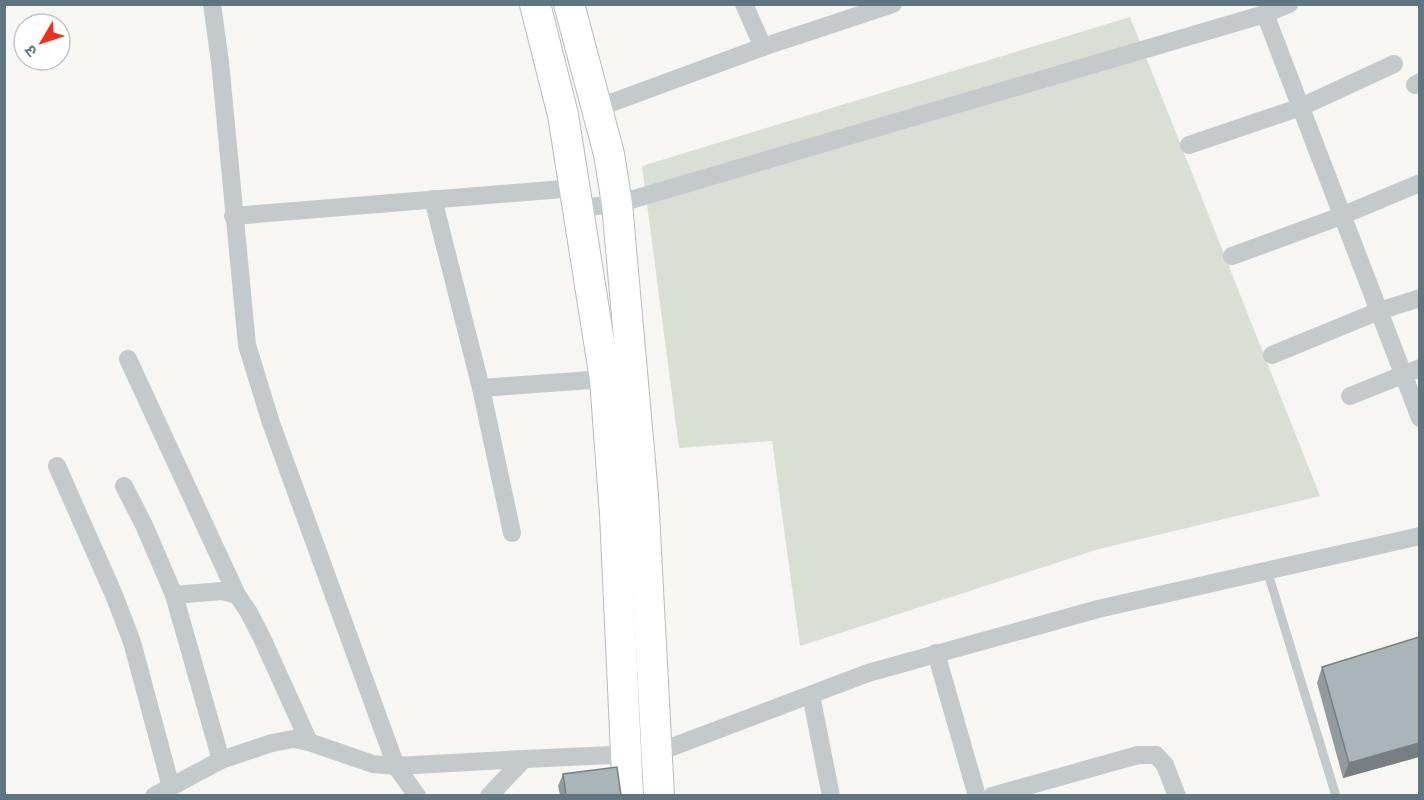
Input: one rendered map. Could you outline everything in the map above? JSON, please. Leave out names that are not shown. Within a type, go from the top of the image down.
[{"type":"main road","points":[[535,4],[563,115],[605,378],[615,514],[628,795]]},
{"type":"main road","points":[[569,4],[609,154],[617,204],[642,483],[659,795]]},
{"type":"street","points":[[212,4],[220,62],[247,345],[257,381],[396,766],[417,795]]},
{"type":"street","points":[[744,4],[763,48]]},
{"type":"street","points":[[233,216],[433,199],[576,198],[617,204],[1264,15],[1288,4]]},
{"type":"street","points":[[597,108],[889,5]]},
{"type":"street","points":[[1264,15],[1379,311],[1411,371],[1419,418]]},
{"type":"street","points":[[1189,145],[1301,107],[1394,64]]},
{"type":"street","points":[[1232,256],[1341,216],[1419,183]]},
{"type":"street","points":[[433,199],[481,388],[512,533]]},
{"type":"street","points":[[1272,355],[1379,311],[1419,298]]},
{"type":"street","points":[[128,359],[237,596],[262,638],[309,742]]},
{"type":"street","points":[[1350,396],[1411,371]]},
{"type":"street","points":[[481,388],[605,378]]},
{"type":"street","points":[[57,466],[114,595],[132,642],[171,787]]},
{"type":"street","points":[[124,486],[144,525],[174,595],[221,760]]},
{"type":"street","points":[[154,795],[221,760],[272,743],[293,739],[309,742],[373,764],[396,766],[656,753],[868,673],[1098,609],[1419,536]]},
{"type":"street","points":[[174,595],[222,591],[237,596]]},
{"type":"street","points":[[936,654],[977,795]]},
{"type":"street","points":[[812,695],[831,795]]},
{"type":"street","points":[[992,795],[1138,755],[1156,755],[1165,765],[1177,795]]},
{"type":"street","points":[[489,795],[524,759]]},
{"type":"lane","points":[[1267,570],[1336,795]]},
{"type":"shaded area","points":[[1130,17],[1320,496],[1099,549],[800,646],[772,441],[679,448],[642,166]]},
{"type":"building","points":[[1419,637],[1419,743],[1349,763],[1322,667]]},
{"type":"building","points":[[617,767],[621,795],[566,795],[563,774]]}]
